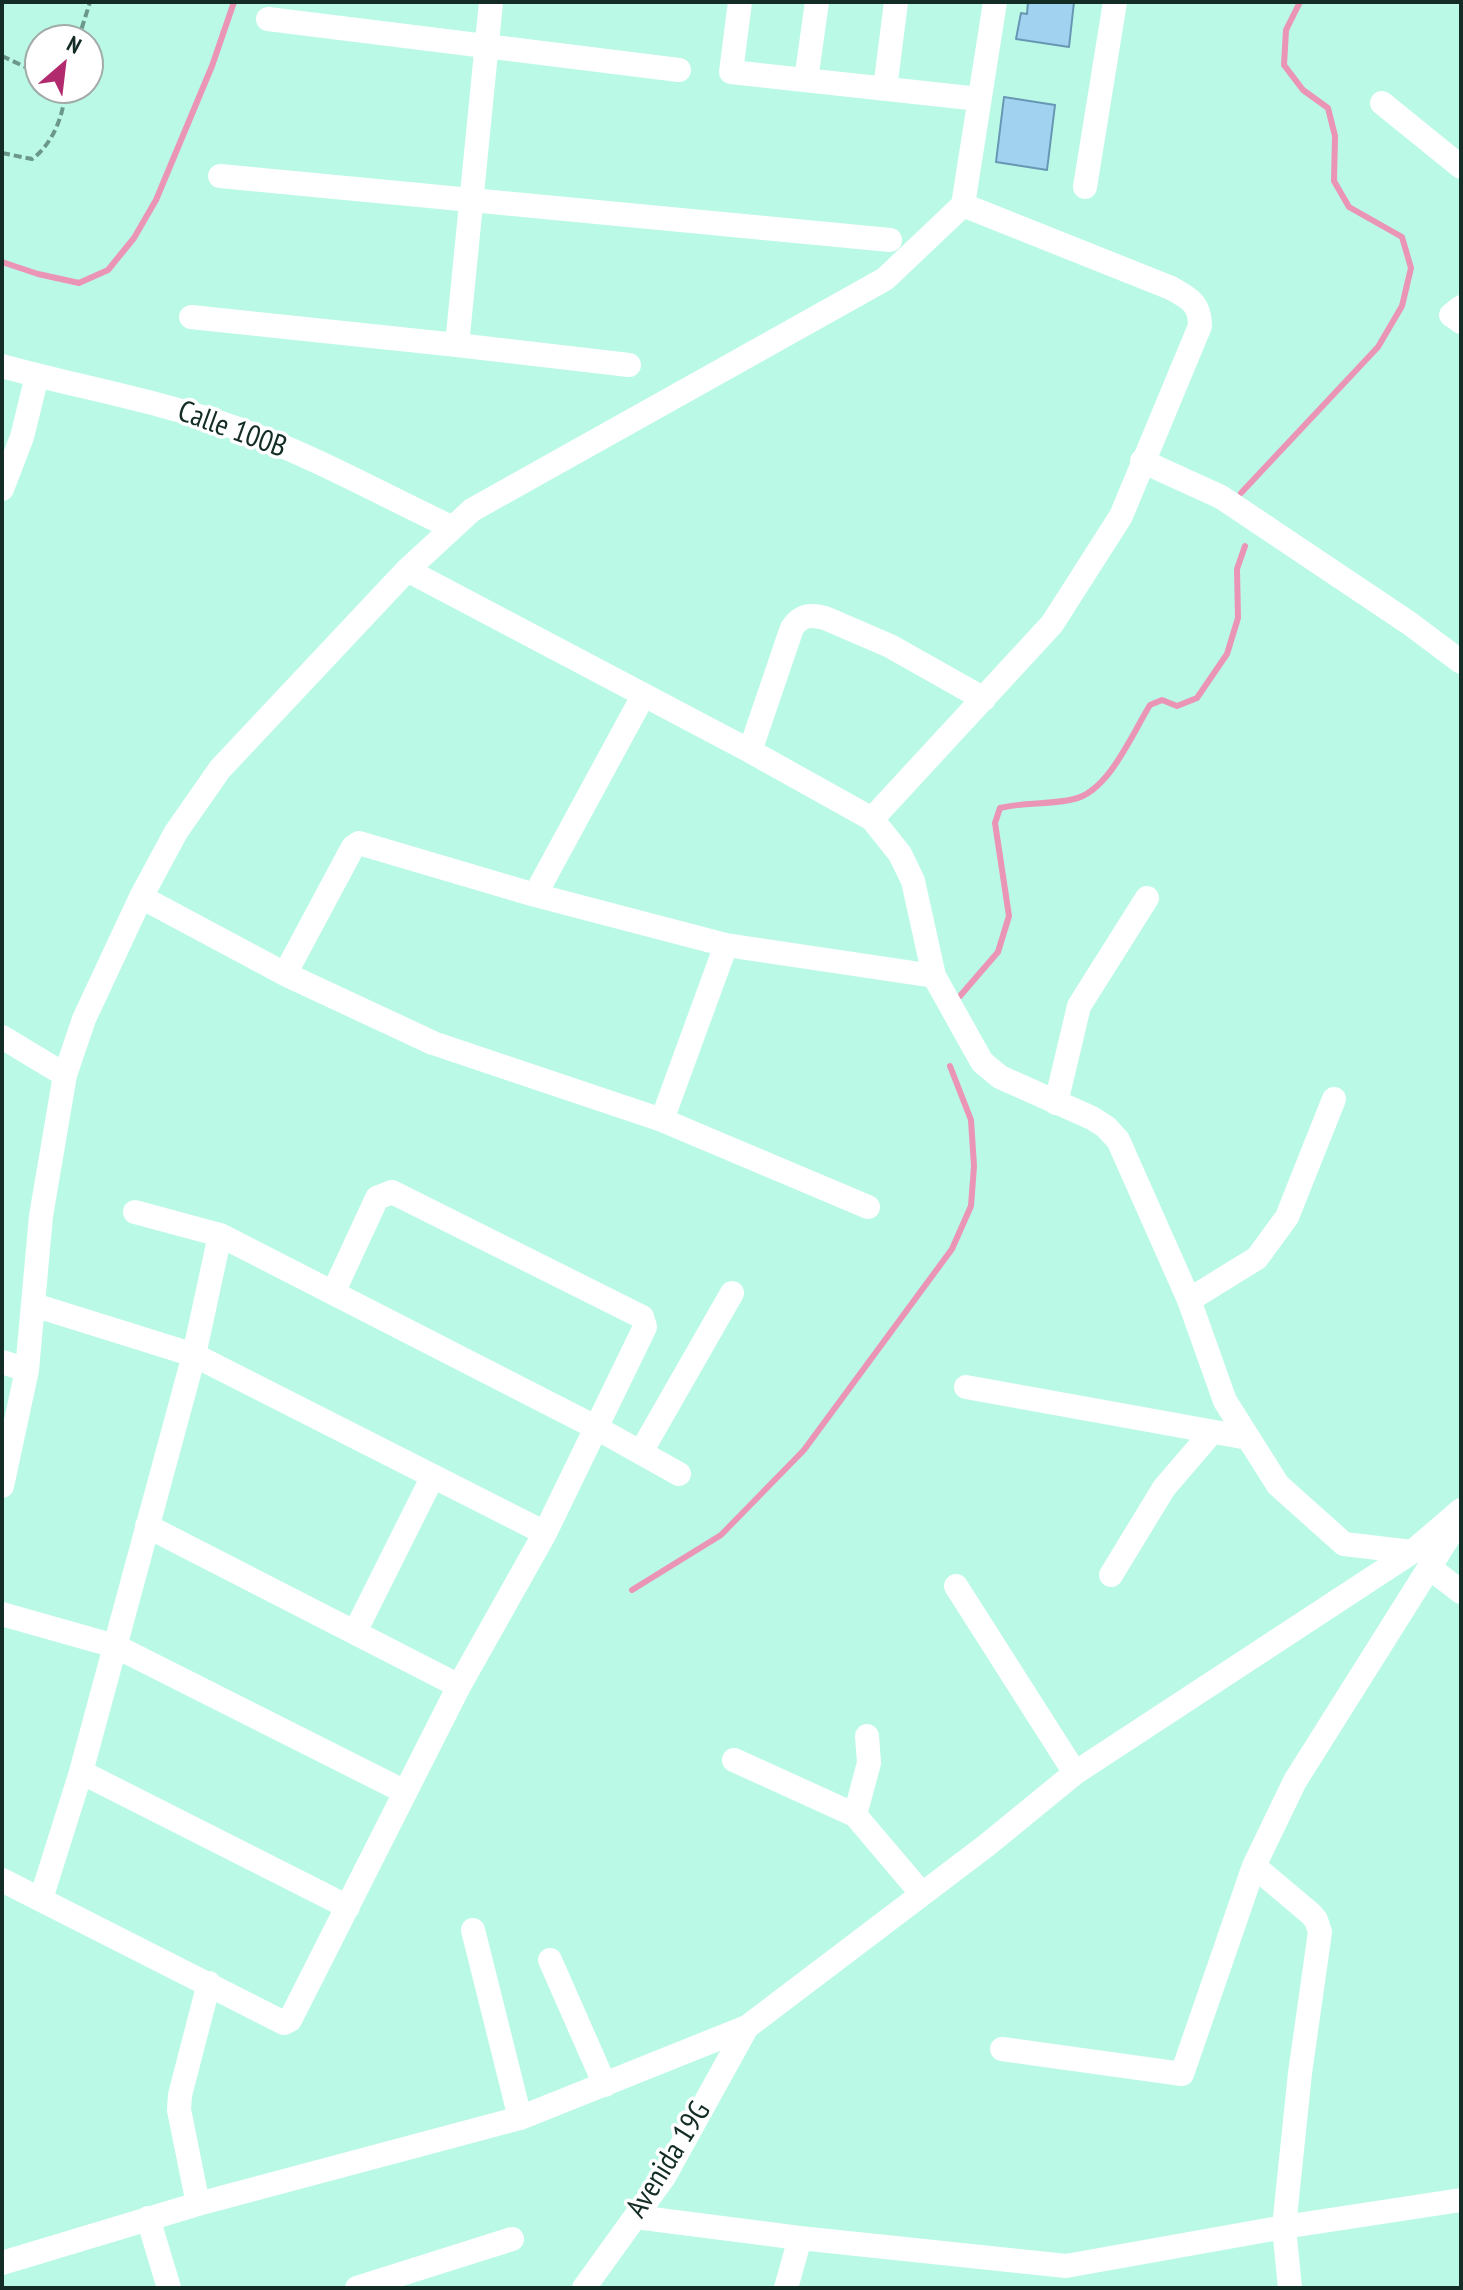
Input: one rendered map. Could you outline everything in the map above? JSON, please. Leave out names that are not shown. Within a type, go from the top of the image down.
[{"type":"street","points":[[457,345],[491,2]]},
{"type":"street","points":[[740,2],[731,72],[979,99]]},
{"type":"street","points":[[806,80],[817,2]]},
{"type":"street","points":[[885,89],[896,2]]},
{"type":"street","points":[[2,1486],[27,1370],[41,1216],[65,1075],[84,1019],[141,897],[176,832],[220,769],[407,570],[472,510],[885,279],[963,205],[995,2]]},
{"type":"street","points":[[1085,187],[1115,2]]},
{"type":"street","points":[[268,19],[679,70]]},
{"type":"street","points":[[1382,103],[1461,167]]},
{"type":"street","points":[[220,176],[890,240]]},
{"type":"street","points":[[872,819],[1052,624],[1121,516],[1200,326],[1200,312],[1193,302],[1171,288],[963,205]]},
{"type":"street","points":[[1461,307],[1451,315],[1461,322]]},
{"type":"street","points":[[191,317],[629,365]]},
{"type":"street","name":"Calle 100B","points":[[2,366],[180,410],[236,428],[303,456],[451,527]]},
{"type":"street","points":[[2,489],[22,437],[37,376]]},
{"type":"street","points":[[1142,461],[1221,497],[1409,623],[1461,662]]},
{"type":"street","points":[[407,570],[872,819],[900,854],[913,881],[934,976],[982,1062],[1000,1077],[1092,1118],[1118,1140],[1189,1300],[1225,1401],[1278,1485],[1344,1544],[1421,1560],[1461,1592]]},
{"type":"street","points":[[750,751],[792,628],[805,616],[825,618],[890,646],[984,699]]},
{"type":"street","points":[[535,895],[643,696]]},
{"type":"street","points":[[285,974],[353,847],[359,843],[535,895],[726,945],[934,976]]},
{"type":"street","points":[[141,897],[285,974],[441,1047],[662,1120],[868,1207]]},
{"type":"street","points":[[1056,1103],[1079,1006],[1147,898]]},
{"type":"street","points":[[662,1120],[726,945]]},
{"type":"street","points":[[2,1037],[65,1075]]},
{"type":"street","points":[[1189,1300],[1257,1258],[1287,1217],[1334,1099]]},
{"type":"street","points":[[2,1880],[287,2022],[459,1686],[545,1533],[645,1327],[642,1317],[392,1192],[377,1198],[333,1293]]},
{"type":"street","points":[[135,1212],[220,1235],[595,1427],[679,1474]]},
{"type":"street","points":[[41,1899],[81,1772],[194,1355],[220,1235]]},
{"type":"street","points":[[641,1452],[732,1293]]},
{"type":"street","points":[[34,1305],[194,1355],[545,1533]]},
{"type":"street","points":[[2,1362],[27,1370]]},
{"type":"street","points":[[966,1387],[1248,1438]]},
{"type":"street","points":[[1111,1575],[1164,1488],[1212,1432]]},
{"type":"street","points":[[355,1632],[433,1476]]},
{"type":"street","points":[[1002,2049],[1182,2074],[1254,1866],[1295,1781],[1421,1560],[1461,1513]]},
{"type":"street","points":[[147,1526],[459,1686]]},
{"type":"street","points":[[2,2263],[198,2204],[520,2118],[747,2027],[1075,1773],[1421,1560]]},
{"type":"street","points":[[956,1586],[1075,1773]]},
{"type":"street","points":[[2,1614],[115,1646],[405,1792]]},
{"type":"street","points":[[855,1815],[869,1763],[867,1736]]},
{"type":"street","points":[[734,1760],[855,1815],[922,1894]]},
{"type":"street","points":[[81,1772],[348,1907]]},
{"type":"street","points":[[1254,1866],[1311,1914],[1320,1932],[1300,2073],[1284,2227],[1290,2288]]},
{"type":"street","points":[[473,1930],[520,2118]]},
{"type":"street","points":[[550,1960],[605,2085]]},
{"type":"street","points":[[198,2204],[179,2110],[209,1983]]},
{"type":"street","name":"Avenida 19G","points":[[584,2288],[664,2177],[747,2027]]},
{"type":"street","points":[[636,2217],[1066,2266],[1284,2227],[1461,2200]]},
{"type":"street","points":[[148,2218],[169,2288]]},
{"type":"street","points":[[786,2288],[800,2238]]},
{"type":"street","points":[[357,2288],[512,2239]]},
{"type":"street","points":[[607,2288],[612,2250]]},
{"type":"path","points":[[83,24],[90,2]]},
{"type":"path","points":[[2,56],[24,66]]},
{"type":"path","points":[[2,153],[32,159],[42,152],[53,136],[65,104]]},
{"type":"building","points":[[1028,2],[1074,2],[1069,47],[1016,39],[1021,13],[1027,14]]},
{"type":"building","points":[[1004,97],[1055,105],[1047,170],[996,162]]},
{"type":"waterway","points":[[2,262],[79,283],[108,270],[134,238],[156,200],[212,66],[234,2]]},
{"type":"waterway","points":[[1241,493],[1378,347],[1402,306],[1411,268],[1402,237],[1349,207],[1334,181],[1335,136],[1328,108],[1303,90],[1284,65],[1286,30],[1300,2]]},
{"type":"waterway","points":[[960,996],[998,952],[1009,916],[995,823],[1000,808],[1065,801],[1087,794],[1109,773],[1150,705],[1162,700],[1177,706],[1197,698],[1227,654],[1238,618],[1237,569],[1245,546]]},
{"type":"waterway","points":[[632,1590],[721,1535],[804,1450],[952,1249],[971,1206],[974,1166],[971,1120],[950,1066]]}]
